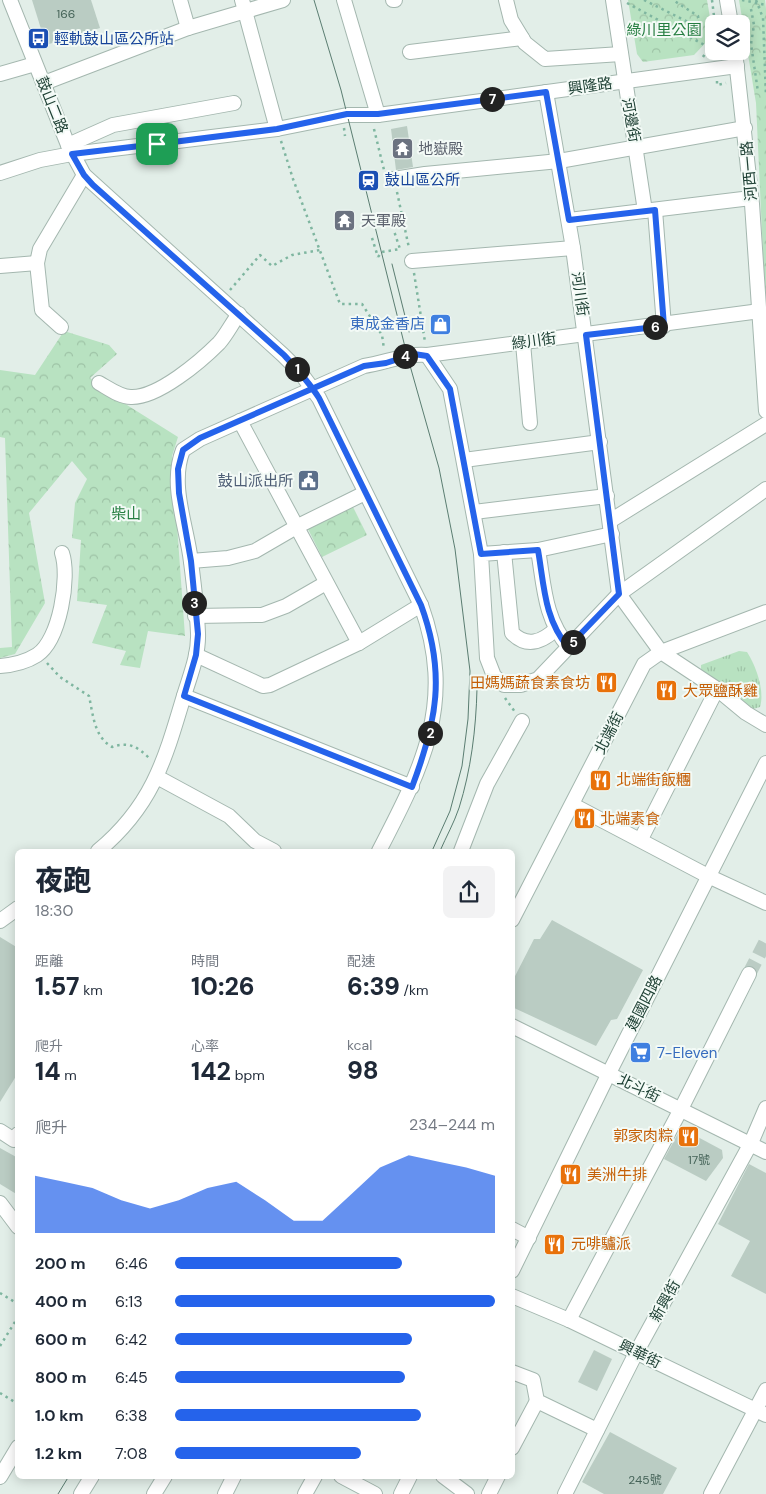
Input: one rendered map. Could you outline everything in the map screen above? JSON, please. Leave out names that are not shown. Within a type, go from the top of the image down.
[{"type":"street","name":"鼓山二路","points":[[10,0],[70,150],[84,175],[284,355],[313,388],[421,605],[432,634],[436,692],[433,720],[426,749],[412,787],[379,849]]},
{"type":"street","points":[[180,0],[188,28]]},
{"type":"street","points":[[44,83],[244,5],[282,0]]},
{"type":"street","points":[[344,0],[375,118]]},
{"type":"street","points":[[506,0],[511,20],[525,43],[545,59],[621,54]]},
{"type":"street","points":[[727,0],[730,15]]},
{"type":"street","name":"河邊街","points":[[617,1],[621,54],[636,147],[650,210],[664,326]]},
{"type":"street","points":[[244,5],[277,129]]},
{"type":"street","points":[[410,52],[522,38]]},
{"type":"street","name":"河西一路","points":[[736,60],[752,198],[766,411]]},
{"type":"street","points":[[0,74],[36,64]]},
{"type":"street","name":"興隆路","points":[[0,173],[70,150],[277,129],[347,114],[375,118],[737,66]]},
{"type":"street","name":"河川街","points":[[546,92],[569,220],[586,335],[619,594],[661,652]]},
{"type":"street","points":[[70,150],[113,125],[234,103]]},
{"type":"street","points":[[394,179],[425,174],[559,161],[745,128]]},
{"type":"street","points":[[61,327],[42,310],[36,263],[40,249],[84,175]]},
{"type":"street","points":[[569,220],[752,198]]},
{"type":"street","points":[[412,261],[573,248]]},
{"type":"street","points":[[0,266],[36,263]]},
{"type":"street","name":"綠川街","points":[[191,561],[179,493],[180,458],[183,450],[200,438],[313,388],[364,366],[386,363],[407,355],[427,356],[664,326],[760,311]]},
{"type":"street","points":[[100,383],[114,392],[131,397],[152,392],[191,368],[220,342],[239,314]]},
{"type":"street","points":[[523,343],[530,423]]},
{"type":"street","points":[[427,356],[450,389],[481,554],[487,658],[494,676],[504,685],[521,685],[538,679],[619,594],[766,489]]},
{"type":"street","points":[[240,421],[298,526],[326,583],[359,643]]},
{"type":"street","points":[[481,554],[538,550],[611,528],[766,424]]},
{"type":"street","points":[[464,460],[600,442]]},
{"type":"street","points":[[100,849],[113,839],[139,808],[159,774],[184,696],[196,655],[198,634],[191,561],[228,558],[255,551],[298,526],[365,493]]},
{"type":"street","points":[[474,512],[607,496]]},
{"type":"street","points":[[538,550],[545,600],[556,629],[568,647]]},
{"type":"street","points":[[504,552],[512,634],[519,640],[534,642],[545,639],[556,629]]},
{"type":"street","points":[[0,666],[18,663],[39,654],[52,635],[62,607],[67,566],[62,553]]},
{"type":"street","points":[[195,616],[262,615],[286,606],[326,583]]},
{"type":"street","points":[[196,655],[263,686],[270,685],[359,643],[421,605]]},
{"type":"street","name":"北端街","points":[[515,914],[644,664],[661,652],[766,612]]},
{"type":"street","points":[[661,652],[717,689],[746,713],[766,725]]},
{"type":"street","points":[[641,839],[717,689]]},
{"type":"street","points":[[184,696],[412,787]]},
{"type":"street","points":[[462,849],[487,784],[522,721]]},
{"type":"street","name":"建國四路","points":[[515,1265],[609,1073],[766,763]]},
{"type":"street","points":[[159,774],[229,816],[255,841],[270,849]]},
{"type":"street","points":[[573,805],[641,839],[708,876],[766,903]]},
{"type":"street","points":[[0,921],[15,910]]},
{"type":"street","points":[[568,1320],[681,1109],[749,974]]},
{"type":"street","name":"北斗街","points":[[515,1027],[766,1152]]},
{"type":"street","name":"新興街","points":[[565,1494],[636,1353],[751,1143],[766,1108]]},
{"type":"street","points":[[0,1131],[14,1140],[15,1138]]},
{"type":"street","points":[[0,1203],[15,1223]]},
{"type":"street","points":[[515,1231],[529,1238]]},
{"type":"street","name":"興華街","points":[[515,1297],[568,1320],[761,1412]]},
{"type":"street","points":[[515,1373],[533,1380],[537,1402],[515,1442]]},
{"type":"street","points":[[711,1494],[761,1412],[766,1390]]},
{"type":"street","points":[[537,1402],[597,1430]]},
{"type":"street","points":[[0,1477],[15,1452]]},
{"type":"street","points":[[81,1494],[90,1479]]},
{"type":"street","points":[[225,1494],[232,1479]]},
{"type":"street","points":[[305,1494],[313,1479]]},
{"type":"street","points":[[347,1479],[375,1494]]},
{"type":"street","points":[[401,1494],[408,1479]]},
{"type":"street","points":[[447,1479],[467,1494]]},
{"type":"street","points":[[489,1494],[496,1479]]},
{"type":"path","points":[[644,0],[692,24],[699,22],[698,16],[673,0]]},
{"type":"path","points":[[712,0],[714,15]]},
{"type":"path","points":[[742,0],[766,5]]},
{"type":"path","points":[[756,0],[755,2],[763,18],[766,96]]},
{"type":"path","points":[[617,1],[627,11]]},
{"type":"path","points":[[617,1],[705,44]]},
{"type":"path","points":[[751,9],[754,25],[751,44],[758,92]]},
{"type":"path","points":[[702,59],[705,55]]},
{"type":"path","points":[[375,118],[387,181],[394,179],[412,261],[427,356]]},
{"type":"path","points":[[277,129],[293,179],[340,304],[362,304],[382,336],[386,363]]},
{"type":"path","points":[[344,129],[345,136]]},
{"type":"path","points":[[372,238],[378,257],[382,252],[400,249],[394,231]]},
{"type":"path","points":[[222,300],[260,255],[272,266],[292,255],[320,250]]},
{"type":"path","points":[[39,654],[60,677],[89,696],[93,721],[108,744],[112,747],[120,744],[135,746],[159,774]]},
{"type":"path","points":[[502,693],[522,721]]},
{"type":"path","points":[[0,1293],[15,1302]]},
{"type":"path","points":[[0,1346],[15,1322]]},
{"type":"path","points":[[0,1394],[15,1402]]},
{"type":"green space","name":"綠川里公園","points":[[628,0],[707,0],[710,15],[705,15],[705,43],[694,55],[643,62],[637,54]]},
{"type":"green space","points":[[739,0],[765,0],[766,319],[756,103],[749,60],[750,15],[741,15]]},
{"type":"green space","name":"柴山","points":[[64,331],[109,345],[117,354],[90,378],[119,400],[178,437],[172,456],[185,636],[148,631],[140,668],[120,665],[126,651],[92,643],[107,605],[77,601],[81,540],[72,538],[75,503],[87,479],[72,461],[29,513],[45,603],[15,654],[0,658],[0,648],[12,647],[5,438],[0,437],[0,370],[35,375]]},
{"type":"green space","points":[[352,505],[367,535],[322,557],[307,527]]},
{"type":"green space","points":[[739,651],[747,652],[754,664],[760,686],[760,707],[753,709],[701,670],[701,665]]},
{"type":"building","points":[[32,0],[91,0],[100,28],[46,45]]},
{"type":"building","name":"地嶽殿","points":[[407,126],[413,167],[396,170],[391,129]]},
{"type":"building","points":[[552,920],[643,970],[617,1019],[611,1020],[596,1046],[515,1008],[515,976],[534,939],[540,939]]},
{"type":"building","points":[[0,937],[15,946],[15,1078],[0,1102]]},
{"type":"building","points":[[681,1128],[722,1150],[723,1158],[706,1181],[664,1159]]},
{"type":"building","points":[[0,1148],[15,1156],[15,1193],[0,1184]]},
{"type":"building","points":[[749,1164],[766,1173],[766,1294],[731,1276],[750,1241],[718,1224]]},
{"type":"building","points":[[594,1350],[612,1359],[597,1391],[578,1382]]},
{"type":"building","points":[[610,1432],[677,1468],[663,1494],[604,1494],[582,1482]]},
{"type":"tunnel","points":[[749,974],[766,941]]},
{"type":"tram line","points":[[314,0],[341,90],[407,355],[439,468],[455,549],[470,671],[468,719],[462,766],[450,811],[433,849]]},
{"type":"tram line","points":[[392,264],[409,332]]},
{"type":"tram line","points":[[441,849],[457,814],[467,779],[474,734],[477,689]]},
{"type":"tram line","points":[[58,1494],[67,1479]]},
{"type":"place","name":"輕軌鼓山區公所站","points":[[38,39]]},
{"type":"place","name":"地嶽殿","points":[[402,149]]},
{"type":"place","name":"鼓山區公所","points":[[369,180]]},
{"type":"place","name":"天軍殿","points":[[345,221]]},
{"type":"place","name":"東成金香店","points":[[441,324]]},
{"type":"place","name":"鼓山派出所","points":[[309,481]]},
{"type":"place","name":"田媽媽蔬食素食坊","points":[[606,683]]},
{"type":"place","name":"大眾鹽酥雞","points":[[667,691]]},
{"type":"place","name":"北端街飯糰","points":[[600,780]]},
{"type":"place","name":"北端素食","points":[[584,819]]},
{"type":"place","name":"7-Eleven","points":[[641,1053]]},
{"type":"place","name":"郭家肉粽","points":[[689,1136]]},
{"type":"place","name":"美洲牛排","points":[[571,1175]]},
{"type":"place","name":"元啡驢派","points":[[555,1244]]},
{"type":"route","points":[[157,144],[72,154],[84,175],[93,185],[284,355],[300,372],[313,388],[319,398],[421,605],[432,634],[436,692],[433,720],[426,749],[412,787],[184,696],[192,673],[198,634],[191,561],[179,493],[178,469],[183,450],[200,438],[240,421],[313,388],[364,366],[386,363],[407,355],[427,356],[450,389],[481,554],[538,550],[545,600],[550,618],[559,636],[568,647],[619,594],[586,335],[664,326],[655,210],[569,220],[546,92],[365,116],[347,114],[277,129],[157,144]]}]
